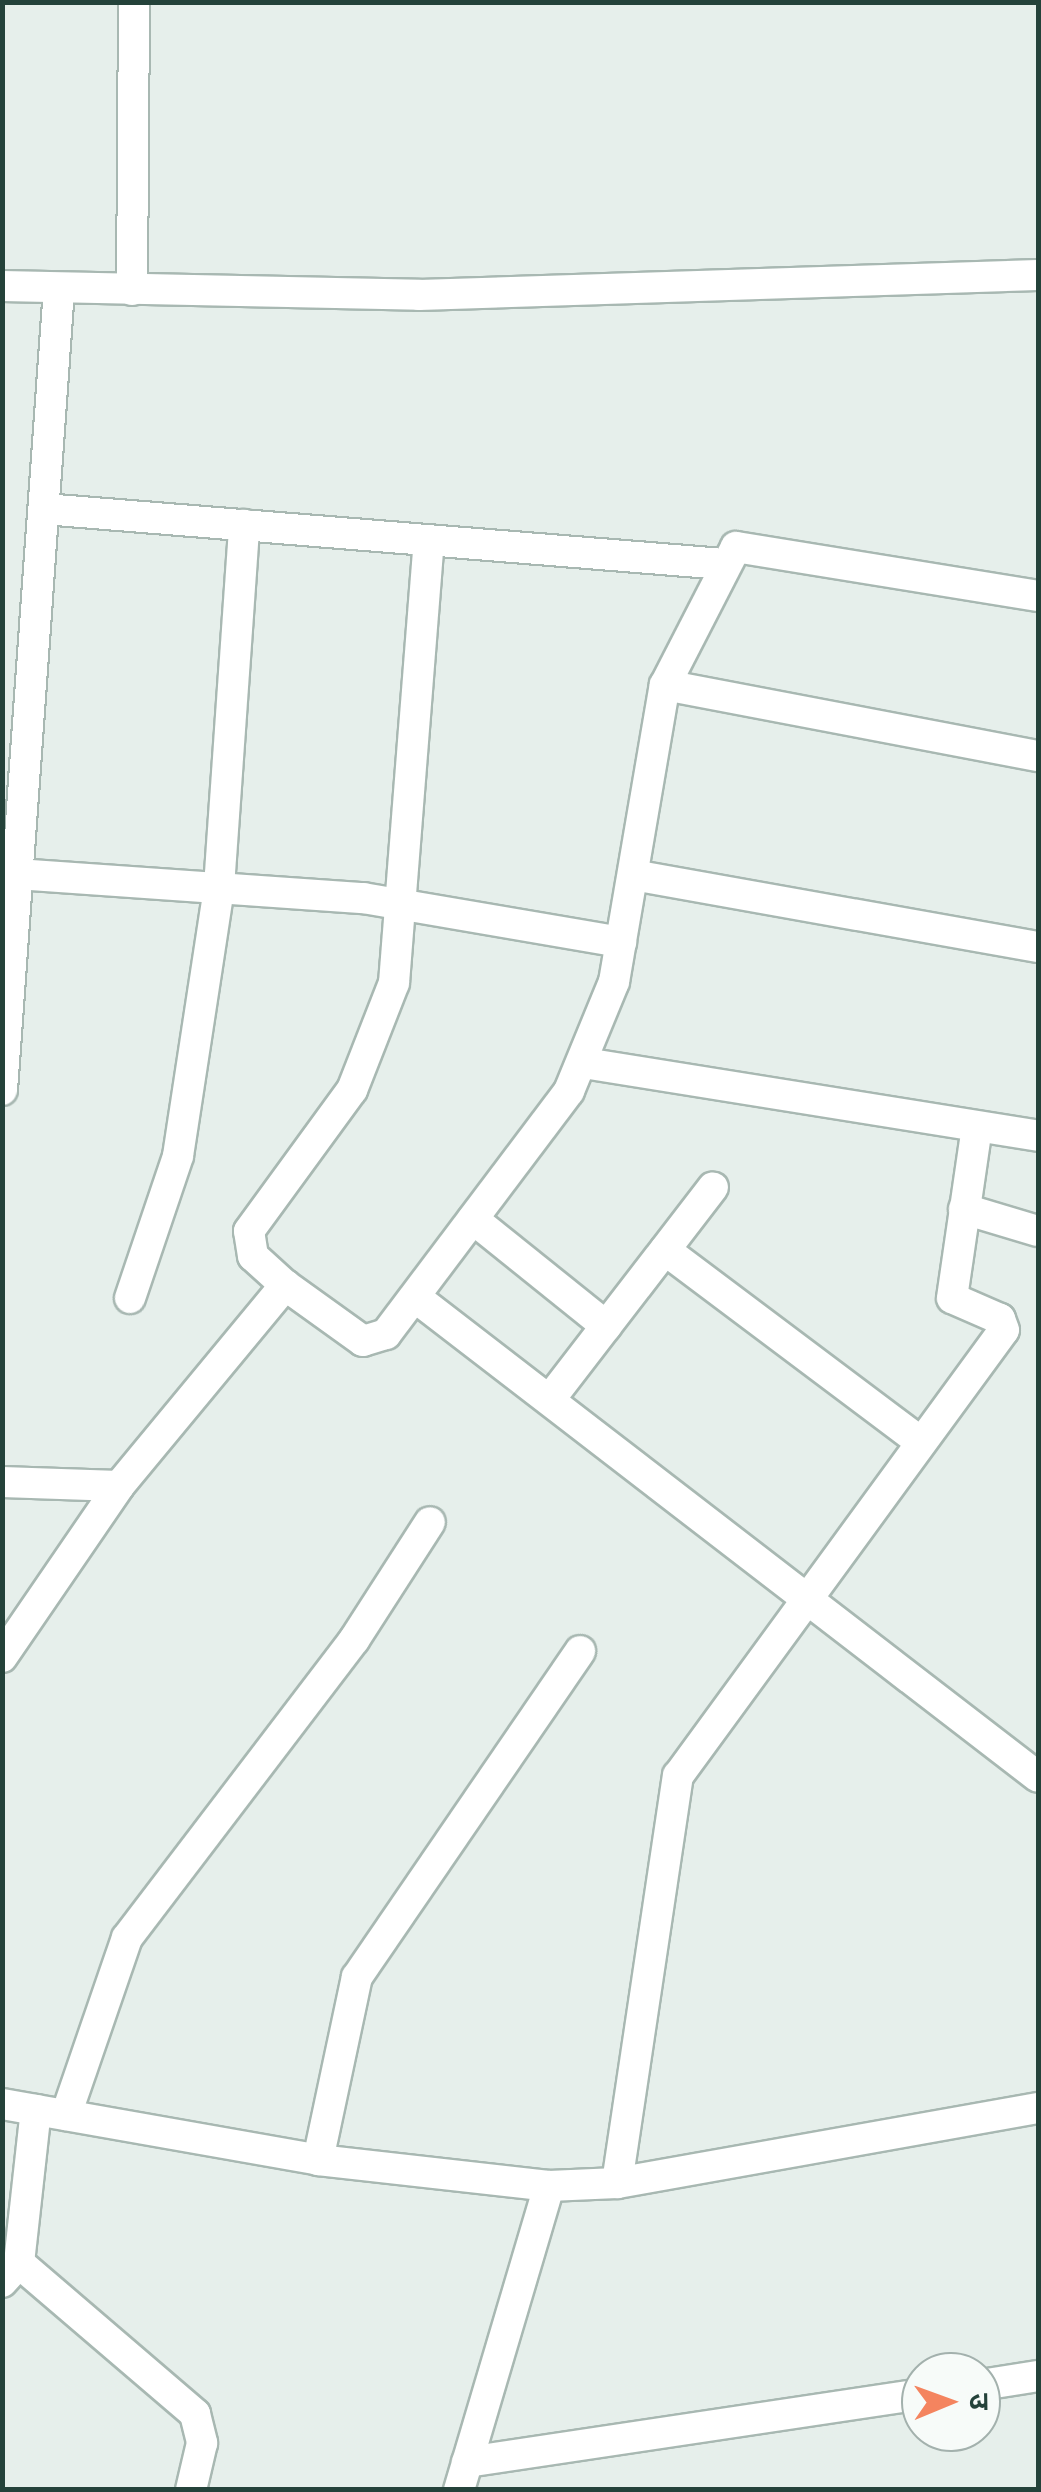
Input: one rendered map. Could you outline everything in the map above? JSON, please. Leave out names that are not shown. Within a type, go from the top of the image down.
[{"type":"street","points":[[132,290],[134,2]]},
{"type":"street","points":[[2,286],[420,295],[1038,275]]},
{"type":"street","points":[[2,1090],[58,288]]},
{"type":"street","points":[[44,509],[724,564]]},
{"type":"street","points":[[130,1298],[178,1156],[219,886],[244,525]]},
{"type":"street","points":[[429,540],[404,904],[377,1040],[309,1158],[249,1231],[252,1256],[364,1341],[386,1334],[584,1062],[621,942],[666,685],[724,564],[750,543],[1038,596]]},
{"type":"street","points":[[666,685],[1038,756]]},
{"type":"street","points":[[18,874],[219,886],[404,904],[621,942]]},
{"type":"street","points":[[633,875],[1038,947]]},
{"type":"street","points":[[584,1062],[1038,1136]]},
{"type":"street","points":[[616,2183],[678,1776],[806,1594],[1004,1330],[1000,1319],[952,1298],[977,1128]]},
{"type":"street","points":[[550,1400],[714,1187]]},
{"type":"street","points":[[964,1209],[1038,1231]]},
{"type":"street","points":[[473,1218],[606,1326]]},
{"type":"street","points":[[664,1250],[921,1442]]},
{"type":"street","points":[[2,1656],[120,1486],[286,1285]]},
{"type":"street","points":[[415,1296],[806,1594],[1038,1777]]},
{"type":"street","points":[[2,1482],[120,1486]]},
{"type":"street","points":[[66,2115],[126,1938],[354,1640],[430,1522]]},
{"type":"street","points":[[318,2160],[357,1977],[580,1651]]},
{"type":"street","points":[[2,2104],[318,2160],[549,2186],[616,2183],[1038,2108]]},
{"type":"street","points":[[36,2110],[11,2272],[195,2414],[202,2443],[191,2490]]},
{"type":"street","points":[[549,2186],[463,2476],[901,2398]]},
{"type":"street","points":[[1001,2381],[1038,2376]]}]
